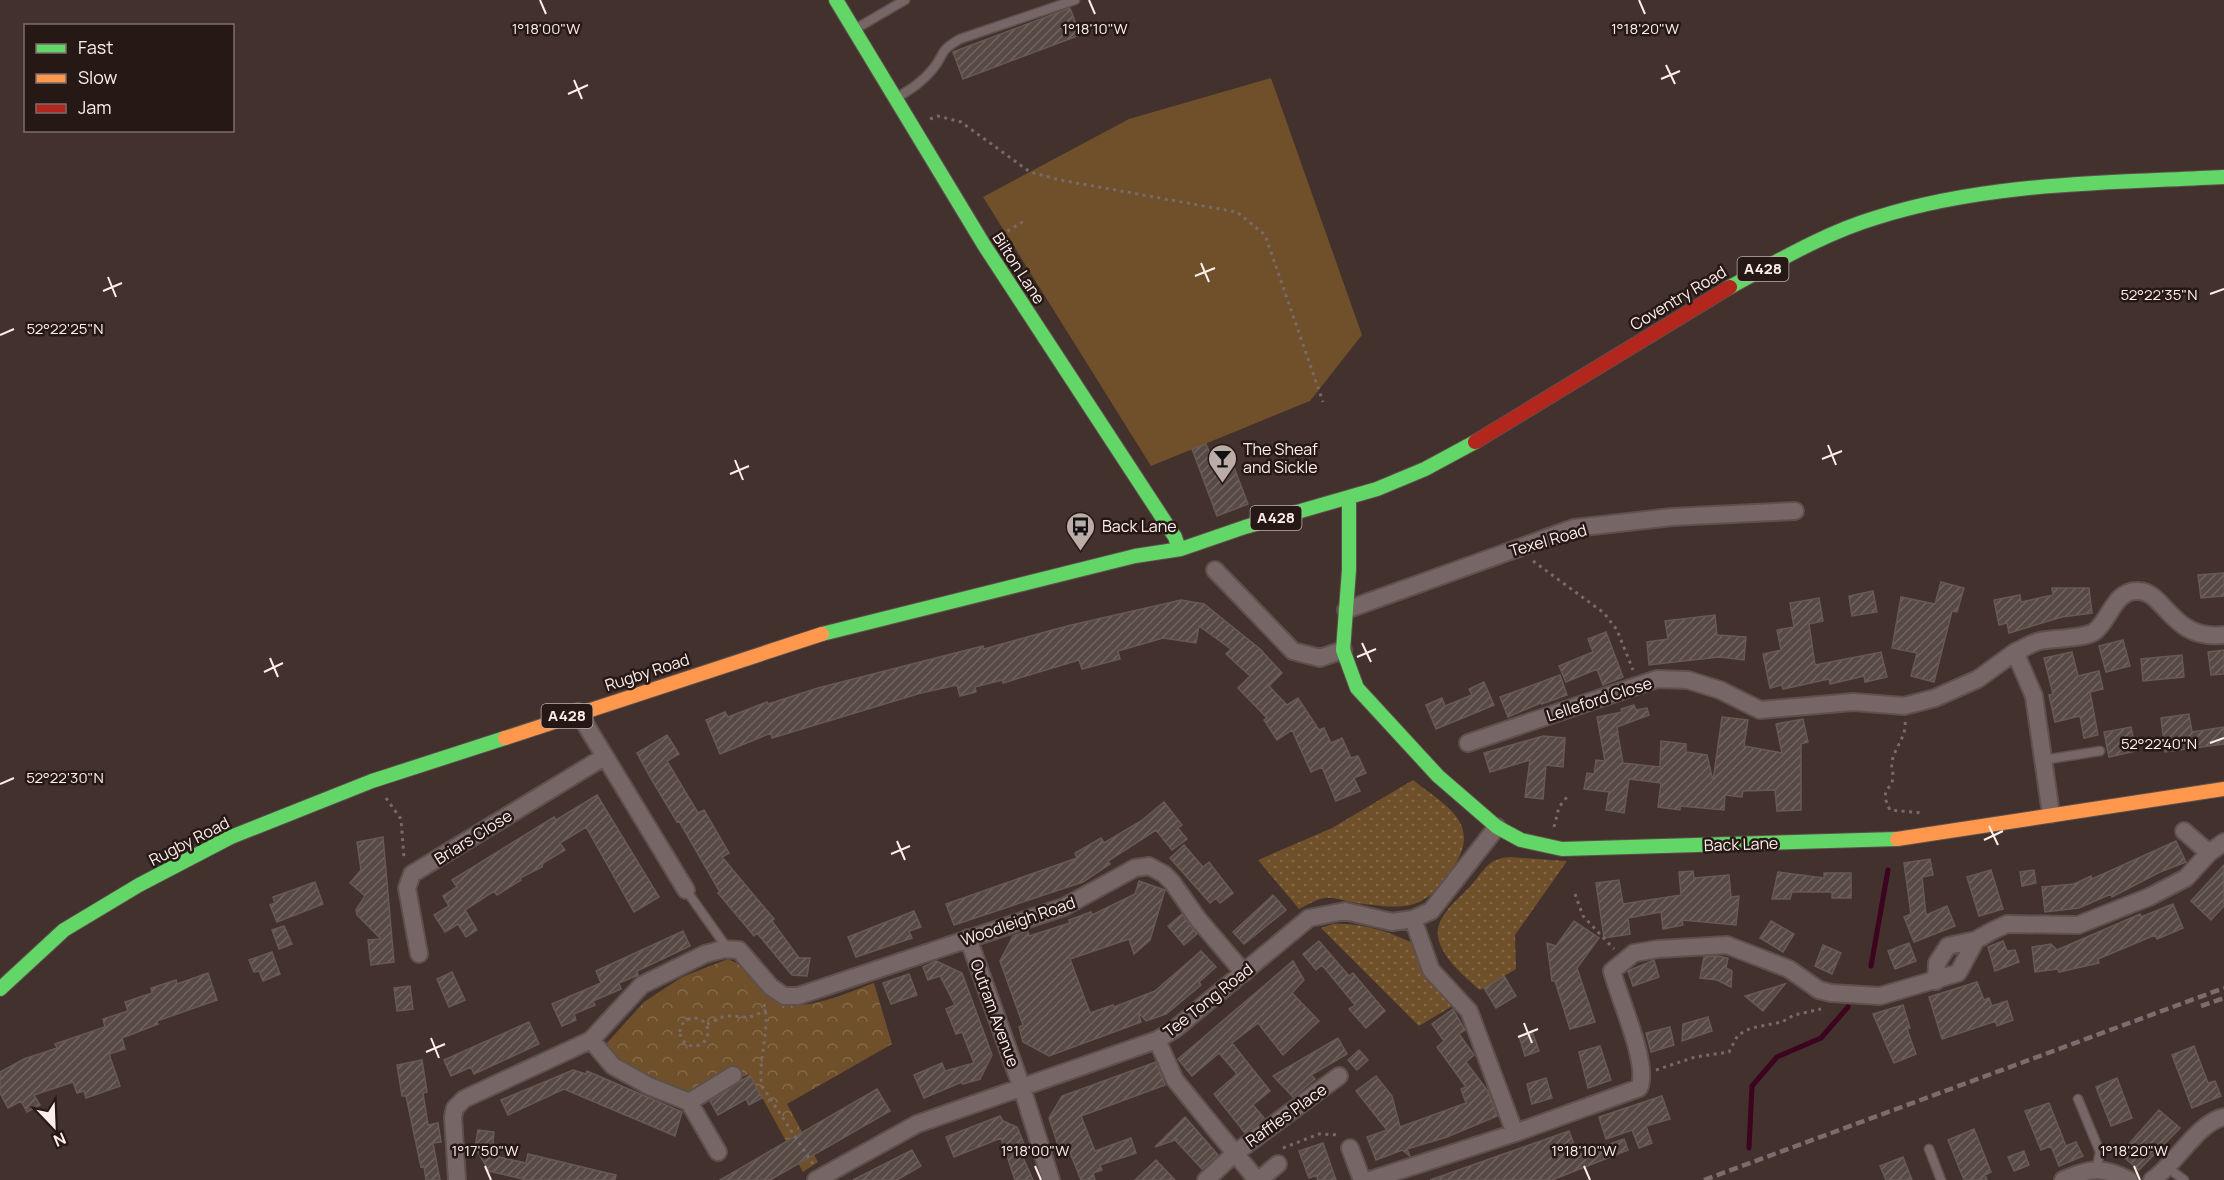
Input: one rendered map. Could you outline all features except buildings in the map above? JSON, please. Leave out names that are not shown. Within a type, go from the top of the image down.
[{"type":"main road","name":"Bilton Lane","points":[[836,0],[984,244],[1169,528],[1179,549]]},
{"type":"main road","name":"Coventry Road","points":[[1179,549],[1243,527],[1349,500],[1447,458],[1607,362],[1683,311],[1779,260],[1872,219],[1940,201],[2020,187],[2224,177]]},
{"type":"main road","name":"Back Lane","points":[[1349,500],[1349,570],[1343,650],[1357,688],[1438,776],[1497,827],[1521,840],[1562,849],[1896,839],[2224,789]]},
{"type":"main road","name":"Rugby Road","points":[[0,989],[64,930],[139,885],[231,837],[372,782],[578,712],[821,634],[1112,562],[1179,549]]},
{"type":"street","name":"Texel Road","points":[[1346,610],[1574,528],[1672,517],[1795,511]]},
{"type":"street","points":[[1215,570],[1293,651],[1320,658],[1343,650]]},
{"type":"street","name":"Lelleford Close","points":[[1468,743],[1657,679],[1688,680],[1720,690],[1760,710],[1853,702],[1904,706],[1935,698],[1978,679],[2015,652],[2037,641],[2085,636],[2102,625],[2109,609],[2124,596],[2137,590],[2150,593],[2166,612],[2186,629],[2216,636],[2224,635]]},
{"type":"street","points":[[2015,652],[2034,696],[2051,814]]},
{"type":"street","points":[[578,712],[686,890]]},
{"type":"street","name":"Briars Close","points":[[407,888],[412,874],[604,757]]},
{"type":"street","points":[[1497,827],[1431,911],[1413,919],[1431,970],[1469,1011],[1479,1031],[1515,1133]]},
{"type":"street","points":[[2184,831],[2209,853]]},
{"type":"street","points":[[1370,1180],[1515,1133],[1639,1088],[1643,1073],[1637,1059],[1637,1046],[1612,970],[1634,953],[1658,949],[1727,945],[1789,969],[1819,990],[1831,993],[1880,996],[1958,973],[1976,940],[2007,924],[2078,925],[2149,897],[2186,878],[2209,853],[2224,842]]},
{"type":"street","name":"Woodleigh Road","points":[[727,949],[739,950],[771,987],[784,996],[809,994],[1078,902],[1135,868],[1149,866],[1164,874],[1172,882],[1198,919],[1244,973]]},
{"type":"street","points":[[407,888],[418,954]]},
{"type":"street","name":"Tee Tong Road","points":[[820,1179],[917,1124],[1156,1040],[1175,1029],[1309,918],[1345,911],[1392,922],[1413,919]]},
{"type":"street","name":"Outram Avenue","points":[[968,938],[1022,1088],[1051,1180]]},
{"type":"street","points":[[457,1180],[452,1130],[455,1108],[476,1091],[591,1040],[642,985],[705,954],[727,949]]},
{"type":"street","points":[[591,1040],[613,1066],[649,1086],[689,1102],[718,1152]]},
{"type":"street","name":"Raffles Place","points":[[1156,1040],[1175,1080],[1234,1154]]},
{"type":"street","points":[[689,1102],[733,1075]]},
{"type":"street","name":"Raffles Place","points":[[1206,1180],[1234,1154],[1339,1076]]},
{"type":"street","points":[[2152,1180],[2168,1168],[2200,1131],[2216,1119],[2224,1117]]},
{"type":"street","points":[[1350,1148],[1362,1180]]},
{"type":"street","points":[[1234,1154],[1258,1180],[1280,1156]]},
{"type":"street","points":[[2063,1180],[2085,1170],[2110,1170],[2129,1180]]},
{"type":"lane","points":[[854,30],[905,0]]},
{"type":"lane","points":[[895,99],[920,83],[935,68],[944,48],[960,39],[1075,0]]},
{"type":"lane","points":[[2043,760],[2100,751]]},
{"type":"lane","points":[[686,890],[727,949]]},
{"type":"lane","points":[[2078,1099],[2100,1152],[2096,1170]]},
{"type":"lane","points":[[1929,1149],[1941,1180]]},
{"type":"lane","points":[[2168,1168],[2184,1180]]},
{"type":"path","points":[[934,117],[961,122],[1030,172],[1060,180],[1237,212],[1264,235],[1323,402]]},
{"type":"path","points":[[984,244],[1024,221]]},
{"type":"path","points":[[1517,548],[1604,613],[1617,630],[1639,685]]},
{"type":"path","points":[[1904,706],[1906,729],[1892,762],[1894,778],[1885,792],[1886,802],[1890,810],[1902,813],[1922,812],[1923,815]]},
{"type":"path","points":[[382,793],[401,819],[407,888]]},
{"type":"path","points":[[1557,822],[1559,807],[1568,797]]},
{"type":"path","points":[[1575,894],[1582,916],[1623,960]]},
{"type":"path","points":[[1643,1073],[1695,1057],[1729,1052],[1738,1035],[1751,1028],[1782,1022],[1794,1014],[1824,1008],[1831,993]]},
{"type":"path","points":[[763,998],[766,1010],[760,1074],[762,1086],[820,1179]]},
{"type":"path","points":[[707,1024],[707,1037],[695,1046],[688,1044],[679,1035],[682,1023],[692,1018],[707,1024],[728,1015],[742,1019],[750,1018],[766,1010]]},
{"type":"path","points":[[1280,1156],[1320,1134],[1337,1133],[1350,1148]]},
{"type":"green space","points":[[1271,78],[1362,335],[1310,401],[1151,466],[983,197],[1129,119]]},
{"type":"green space","points":[[1413,780],[1454,814],[1461,823],[1464,834],[1463,847],[1447,877],[1437,889],[1417,903],[1392,907],[1325,898],[1299,909],[1258,860],[1332,828]]},
{"type":"green space","points":[[1509,857],[1567,861],[1515,935],[1516,969],[1480,990],[1448,958],[1438,939],[1438,928],[1449,908],[1492,862]]},
{"type":"green space","points":[[1333,924],[1353,924],[1373,928],[1411,942],[1418,961],[1428,976],[1454,1005],[1419,1026],[1321,928]]},
{"type":"green space","points":[[728,959],[747,970],[769,995],[779,1002],[791,1005],[820,1002],[874,983],[892,1044],[787,1104],[818,1162],[803,1172],[749,1074],[742,1077],[735,1066],[695,1089],[680,1091],[656,1083],[629,1068],[610,1052],[606,1044],[644,1002],[682,977]]},
{"type":"waterway","points":[[1871,966],[1888,870]]},
{"type":"waterway","points":[[1749,1148],[1752,1086],[1777,1057],[1821,1038],[1848,1007]]},
{"type":"railway","points":[[1704,1180],[2224,988]]},
{"type":"railway","points":[[2201,1006],[2224,998]]},
{"type":"traffic: fast","points":[[836,0],[984,245],[1175,537],[1179,549]]},
{"type":"traffic: fast","points":[[1730,287],[1801,249],[1856,224],[1917,206],[1960,197],[2048,186],[2224,177]]},
{"type":"traffic: fast","points":[[822,634],[1135,556],[1181,549],[1245,527],[1377,489],[1425,469],[1475,442]]},
{"type":"traffic: fast","points":[[1349,500],[1349,570],[1343,650],[1357,688],[1438,776],[1497,827],[1521,840],[1562,849],[1897,839]]},
{"type":"traffic: fast","points":[[0,989],[64,930],[139,885],[231,837],[372,781],[505,738]]},
{"type":"traffic: slow","points":[[505,738],[822,634]]},
{"type":"traffic: slow","points":[[1897,839],[2224,789]]},
{"type":"traffic: jam","points":[[1475,442],[1730,287]]},
{"type":"place","name":"The Sheaf and Sickle","points":[[1222,484]]},
{"type":"place","name":"Back Lane","points":[[1081,552]]}]
